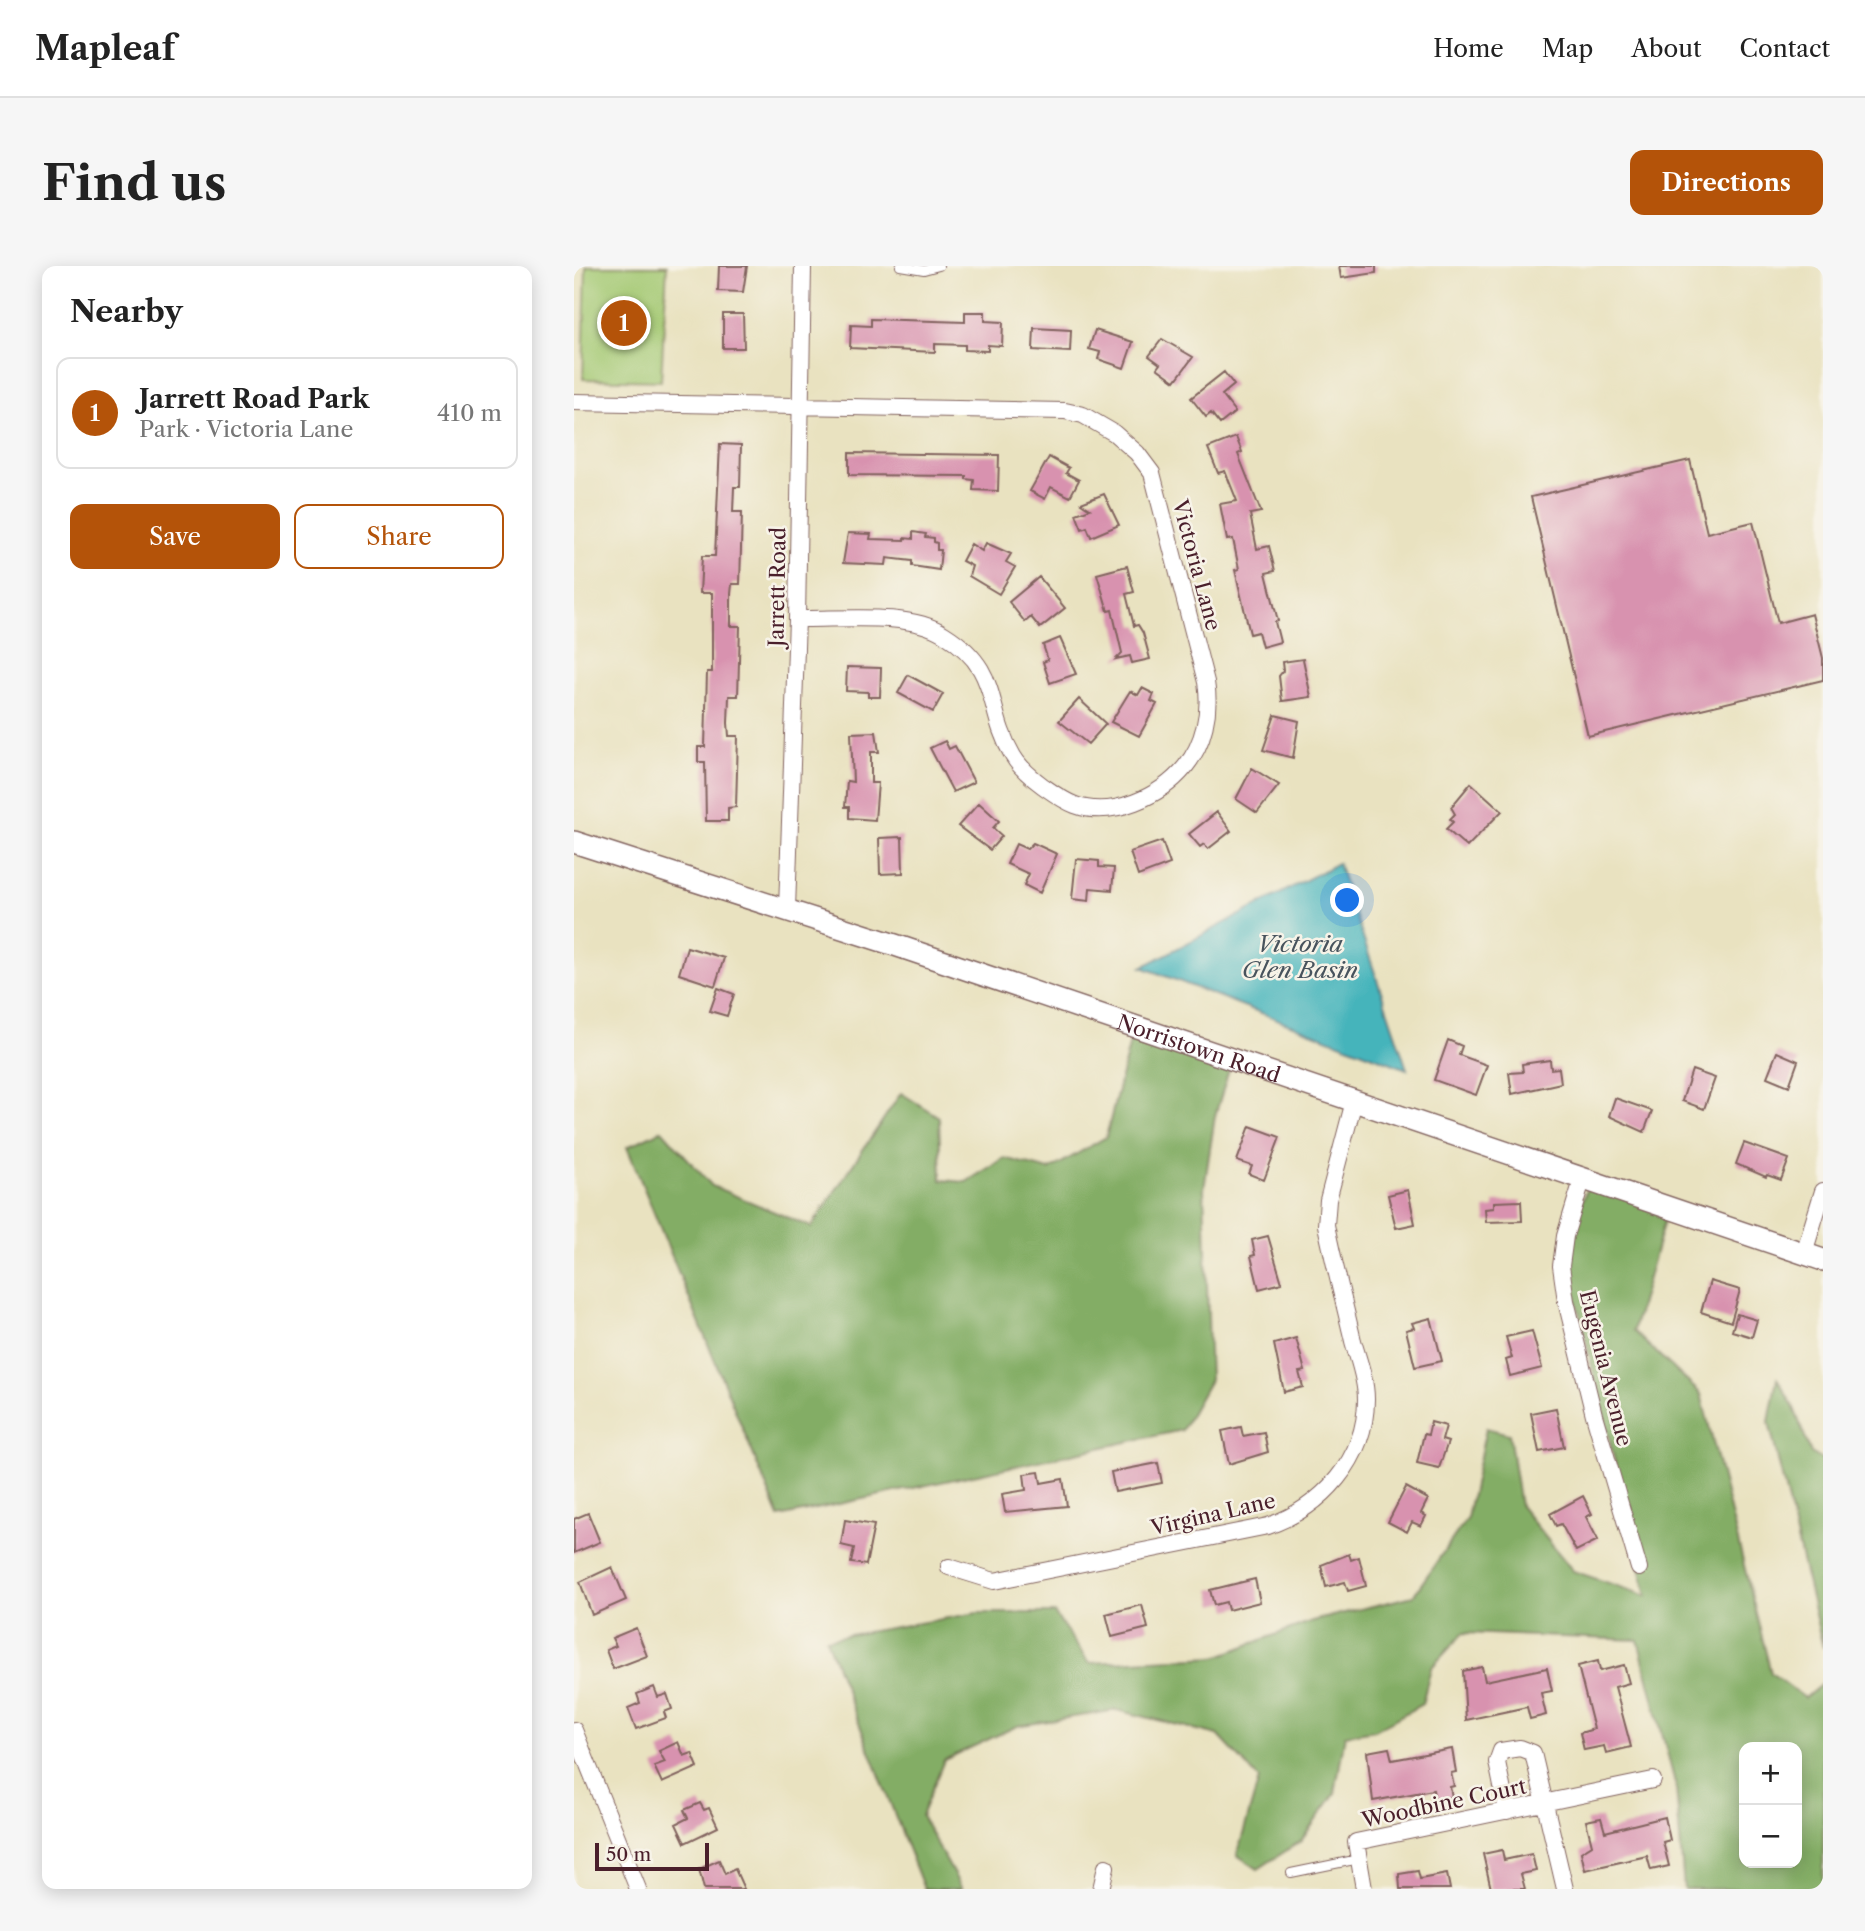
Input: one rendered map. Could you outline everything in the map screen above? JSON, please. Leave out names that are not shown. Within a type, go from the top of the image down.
[{"type":"main road","name":"Norristown Road","points":[[574,842],[787,909],[1814,1256]]},
{"type":"street","name":"Jarrett Road","points":[[787,909],[797,619],[803,266]]},
{"type":"street","name":"Victoria Lane","points":[[574,402],[1065,411],[1083,415],[1114,433],[1137,453],[1152,473],[1206,681],[1208,694],[1205,724],[1197,749],[1185,767],[1156,791],[1116,808],[1075,805],[1035,780],[1013,755],[983,670],[943,633],[913,621],[797,619]]},
{"type":"street","name":"Virgina Lane","points":[[949,1567],[995,1581],[1240,1532],[1286,1520],[1305,1510],[1329,1490],[1345,1469],[1356,1446],[1366,1398],[1326,1225],[1328,1200],[1354,1101]]},
{"type":"street","name":"Eugenia Avenue","points":[[1583,1177],[1565,1236],[1562,1266],[1566,1301],[1594,1415],[1639,1568]]},
{"type":"street","points":[[1814,1256],[1823,1191]]},
{"type":"street","points":[[574,1730],[638,1889]]},
{"type":"street","name":"Woodbine Court","points":[[1507,1811],[1497,1762],[1501,1751],[1520,1748],[1533,1752],[1565,1889]]},
{"type":"street","name":"Woodbine Court","points":[[1364,1889],[1356,1842],[1653,1780]]},
{"type":"street","points":[[1101,1889],[1106,1867]]},
{"type":"lane","points":[[900,266],[924,270],[939,266]]},
{"type":"lane","points":[[1291,1873],[1359,1859]]},
{"type":"green space","points":[[586,266],[667,266],[661,381],[583,379]]},
{"type":"green space","points":[[1134,1026],[1232,1060],[1215,1116],[1204,1189],[1210,1380],[1182,1430],[779,1517],[627,1147],[662,1130],[712,1186],[811,1227],[901,1093],[939,1117],[941,1180],[966,1182],[1004,1158],[1049,1170],[1106,1137]]},
{"type":"green space","points":[[1590,1180],[1668,1207],[1633,1331],[1701,1394],[1771,1673],[1805,1698],[1823,1683],[1823,1889],[1684,1889],[1676,1787],[1638,1640],[1463,1633],[1431,1668],[1422,1704],[1375,1730],[1345,1735],[1335,1793],[1301,1841],[1258,1869],[1237,1855],[1259,1779],[1218,1735],[1117,1710],[1017,1726],[944,1760],[921,1816],[962,1889],[924,1889],[826,1639],[977,1613],[1054,1613],[1089,1663],[1216,1657],[1312,1621],[1413,1596],[1467,1518],[1486,1428],[1509,1434],[1520,1506],[1573,1571],[1647,1596],[1564,1249]]},
{"type":"green space","points":[[1777,1378],[1794,1408],[1811,1453],[1823,1460],[1823,1648],[1769,1422]]},
{"type":"water","name":"Victoria Glen Basin","points":[[1338,863],[1407,1069],[1142,967]]},
{"type":"building","points":[[719,266],[747,266],[743,292],[718,291]]},
{"type":"building","points":[[1339,266],[1376,266],[1376,273],[1341,278]]},
{"type":"building","points":[[965,312],[985,312],[985,321],[1003,322],[1002,346],[988,345],[988,351],[965,350],[965,345],[935,344],[935,352],[850,348],[851,325],[871,326],[871,319],[965,322]]},
{"type":"building","points":[[723,314],[743,314],[744,348],[723,348]]},
{"type":"building","points":[[1034,328],[1071,330],[1070,352],[1033,350]]},
{"type":"building","points":[[1095,330],[1133,342],[1124,368],[1098,359],[1100,352],[1089,349]]},
{"type":"building","points":[[1162,339],[1193,357],[1175,381],[1157,368],[1160,364],[1149,356]]},
{"type":"building","points":[[1224,372],[1234,385],[1222,395],[1235,412],[1220,424],[1211,413],[1206,417],[1191,398]]},
{"type":"building","points":[[1236,437],[1242,452],[1238,454],[1261,512],[1250,514],[1257,549],[1269,546],[1275,571],[1266,573],[1278,621],[1275,622],[1280,642],[1262,647],[1258,632],[1250,634],[1235,570],[1239,569],[1233,539],[1227,540],[1220,504],[1237,501],[1225,471],[1218,473],[1208,448]]},
{"type":"building","points":[[720,444],[741,445],[740,487],[734,487],[733,512],[742,512],[740,584],[732,584],[731,594],[731,626],[740,626],[738,696],[729,696],[728,723],[729,736],[738,736],[736,807],[728,808],[728,821],[706,821],[705,762],[698,762],[698,747],[705,747],[707,672],[712,672],[712,593],[700,593],[702,556],[715,556]]},
{"type":"building","points":[[849,453],[999,455],[998,491],[973,490],[974,480],[966,479],[966,476],[849,475]]},
{"type":"building","points":[[1049,457],[1069,468],[1066,473],[1079,480],[1070,497],[1051,487],[1045,499],[1030,491]]},
{"type":"building","points":[[1690,460],[1707,533],[1753,522],[1778,623],[1812,614],[1823,658],[1823,680],[1588,736],[1531,497]]},
{"type":"building","points":[[1104,494],[1119,525],[1091,537],[1087,527],[1082,529],[1076,514],[1090,509],[1081,503]]},
{"type":"building","points":[[913,532],[934,538],[937,550],[941,550],[939,570],[912,566],[912,561],[887,558],[886,565],[843,563],[848,533],[871,534],[870,539],[904,540],[913,539]]},
{"type":"building","points":[[986,543],[1011,554],[1006,562],[1015,567],[999,594],[969,576],[972,566],[962,561],[971,544],[982,551]]},
{"type":"building","points":[[1127,566],[1134,592],[1126,594],[1134,626],[1138,625],[1143,633],[1150,659],[1132,663],[1130,656],[1116,659],[1122,653],[1112,610],[1108,611],[1097,574]]},
{"type":"building","points":[[1039,577],[1065,608],[1040,628],[1031,617],[1025,622],[1009,602]]},
{"type":"building","points":[[1060,638],[1076,674],[1050,683],[1043,662],[1048,660],[1043,645]]},
{"type":"building","points":[[1303,659],[1311,697],[1282,701],[1279,676],[1283,671],[1282,662]]},
{"type":"building","points":[[847,667],[881,668],[880,697],[868,697],[868,692],[846,691]]},
{"type":"building","points":[[908,675],[943,694],[933,712],[898,693]]},
{"type":"building","points":[[1142,688],[1154,694],[1151,701],[1157,704],[1139,736],[1111,722],[1130,691],[1138,695]]},
{"type":"building","points":[[1079,699],[1106,724],[1088,744],[1059,721]]},
{"type":"building","points":[[1275,715],[1299,721],[1293,758],[1263,750]]},
{"type":"building","points":[[876,732],[879,752],[871,752],[871,783],[878,783],[875,820],[849,818],[849,807],[845,807],[847,781],[853,782],[851,733]]},
{"type":"building","points":[[945,741],[949,749],[955,746],[974,782],[953,792],[930,748]]},
{"type":"building","points":[[1252,768],[1279,785],[1257,813],[1236,799]]},
{"type":"building","points":[[1471,783],[1502,811],[1467,847],[1446,829],[1453,822],[1450,819],[1455,814],[1451,807]]},
{"type":"building","points":[[979,803],[999,821],[993,828],[1002,836],[990,850],[958,826]]},
{"type":"building","points":[[1217,812],[1231,831],[1208,849],[1204,844],[1200,847],[1189,834]]},
{"type":"building","points":[[902,837],[903,873],[880,874],[879,838]]},
{"type":"building","points":[[1162,841],[1170,864],[1138,876],[1130,852]]},
{"type":"building","points":[[1033,843],[1057,854],[1040,893],[1024,885],[1029,874],[1007,864],[1016,844],[1027,849]]},
{"type":"building","points":[[1076,859],[1099,861],[1099,867],[1114,868],[1112,890],[1090,888],[1089,901],[1072,899]]},
{"type":"building","points":[[687,947],[724,958],[715,986],[679,974]]},
{"type":"building","points":[[718,988],[734,994],[727,1016],[710,1011]]},
{"type":"building","points":[[1448,1040],[1462,1046],[1459,1055],[1487,1065],[1476,1095],[1434,1080]]},
{"type":"building","points":[[1777,1052],[1798,1061],[1789,1086],[1767,1077]]},
{"type":"building","points":[[1550,1060],[1551,1069],[1559,1068],[1561,1083],[1512,1094],[1509,1073],[1523,1072],[1522,1064]]},
{"type":"building","points":[[1692,1070],[1715,1078],[1704,1109],[1682,1101]]},
{"type":"building","points":[[1615,1098],[1652,1111],[1644,1132],[1609,1116]]},
{"type":"building","points":[[1250,1126],[1280,1137],[1264,1180],[1249,1174],[1252,1166],[1237,1161]]},
{"type":"building","points":[[1744,1143],[1789,1159],[1781,1180],[1767,1175],[1766,1177],[1736,1164]]},
{"type":"building","points":[[1408,1190],[1415,1224],[1396,1228],[1388,1195]]},
{"type":"building","points":[[1521,1201],[1522,1221],[1486,1222],[1485,1209],[1494,1208],[1494,1202]]},
{"type":"building","points":[[1268,1236],[1282,1283],[1259,1289],[1251,1256],[1255,1255],[1252,1240]]},
{"type":"building","points":[[1710,1281],[1740,1290],[1731,1322],[1701,1312]]},
{"type":"building","points":[[1737,1314],[1757,1320],[1752,1337],[1732,1331]]},
{"type":"building","points":[[1431,1318],[1442,1361],[1415,1367],[1406,1330],[1414,1328],[1412,1323]]},
{"type":"building","points":[[1532,1331],[1542,1368],[1510,1376],[1506,1360],[1512,1358],[1506,1337]]},
{"type":"building","points":[[1296,1338],[1305,1371],[1299,1372],[1303,1387],[1284,1392],[1274,1344]]},
{"type":"building","points":[[1556,1408],[1564,1447],[1539,1452],[1531,1413]]},
{"type":"building","points":[[1431,1422],[1446,1426],[1442,1440],[1448,1442],[1439,1468],[1417,1463],[1424,1434],[1428,1435]]},
{"type":"building","points":[[1241,1427],[1243,1436],[1264,1432],[1268,1452],[1229,1464],[1222,1431]]},
{"type":"building","points":[[1158,1463],[1162,1483],[1115,1492],[1111,1472]]},
{"type":"building","points":[[1039,1472],[1041,1483],[1063,1479],[1067,1506],[1005,1512],[1002,1494],[1026,1490],[1024,1474]]},
{"type":"building","points":[[1406,1487],[1428,1499],[1421,1513],[1426,1516],[1421,1526],[1412,1522],[1407,1532],[1388,1522]]},
{"type":"building","points":[[1583,1496],[1592,1514],[1586,1517],[1598,1540],[1576,1551],[1561,1524],[1556,1526],[1550,1514]]},
{"type":"building","points":[[588,1513],[600,1542],[574,1553],[574,1519]]},
{"type":"building","points":[[845,1520],[874,1525],[866,1565],[851,1563],[854,1548],[841,1545]]},
{"type":"building","points":[[1349,1554],[1351,1560],[1359,1557],[1366,1586],[1348,1591],[1345,1582],[1326,1587],[1321,1565]]},
{"type":"building","points":[[612,1567],[626,1600],[592,1615],[580,1582]]},
{"type":"building","points":[[1255,1579],[1260,1602],[1228,1610],[1226,1602],[1214,1605],[1210,1590]]},
{"type":"building","points":[[1142,1605],[1148,1628],[1112,1637],[1106,1614]]},
{"type":"building","points":[[636,1628],[647,1656],[613,1669],[606,1650],[616,1646],[612,1638]]},
{"type":"building","points":[[1598,1661],[1600,1671],[1624,1665],[1629,1683],[1615,1687],[1631,1747],[1606,1753],[1604,1746],[1584,1750],[1580,1733],[1594,1729],[1578,1666]]},
{"type":"building","points":[[1482,1667],[1485,1681],[1547,1668],[1552,1691],[1541,1693],[1546,1715],[1530,1719],[1527,1707],[1466,1720],[1463,1671]]},
{"type":"building","points":[[654,1687],[658,1697],[667,1694],[672,1709],[664,1712],[666,1718],[636,1729],[628,1708],[640,1703],[637,1694]]},
{"type":"building","points":[[678,1742],[684,1756],[692,1753],[698,1767],[662,1783],[654,1766],[665,1762],[659,1751]]},
{"type":"building","points":[[1389,1748],[1392,1760],[1452,1749],[1456,1772],[1451,1773],[1454,1786],[1450,1787],[1452,1797],[1435,1800],[1433,1790],[1373,1801],[1367,1752]]},
{"type":"building","points":[[700,1803],[704,1810],[709,1808],[718,1827],[685,1843],[676,1824],[688,1818],[684,1810]]},
{"type":"building","points":[[1665,1817],[1670,1840],[1663,1842],[1669,1866],[1651,1870],[1647,1856],[1585,1870],[1581,1852],[1592,1845],[1586,1821],[1601,1818],[1605,1832]]},
{"type":"building","points":[[1502,1850],[1504,1860],[1532,1854],[1536,1871],[1521,1874],[1525,1889],[1491,1889],[1483,1854]]},
{"type":"building","points":[[719,1860],[725,1874],[735,1869],[744,1889],[704,1889],[699,1869]]},
{"type":"building","points":[[1418,1871],[1420,1879],[1447,1874],[1450,1889],[1400,1889],[1399,1874]]},
{"type":"place","name":"Jarrett Road Park","points":[[624,323]]}]
